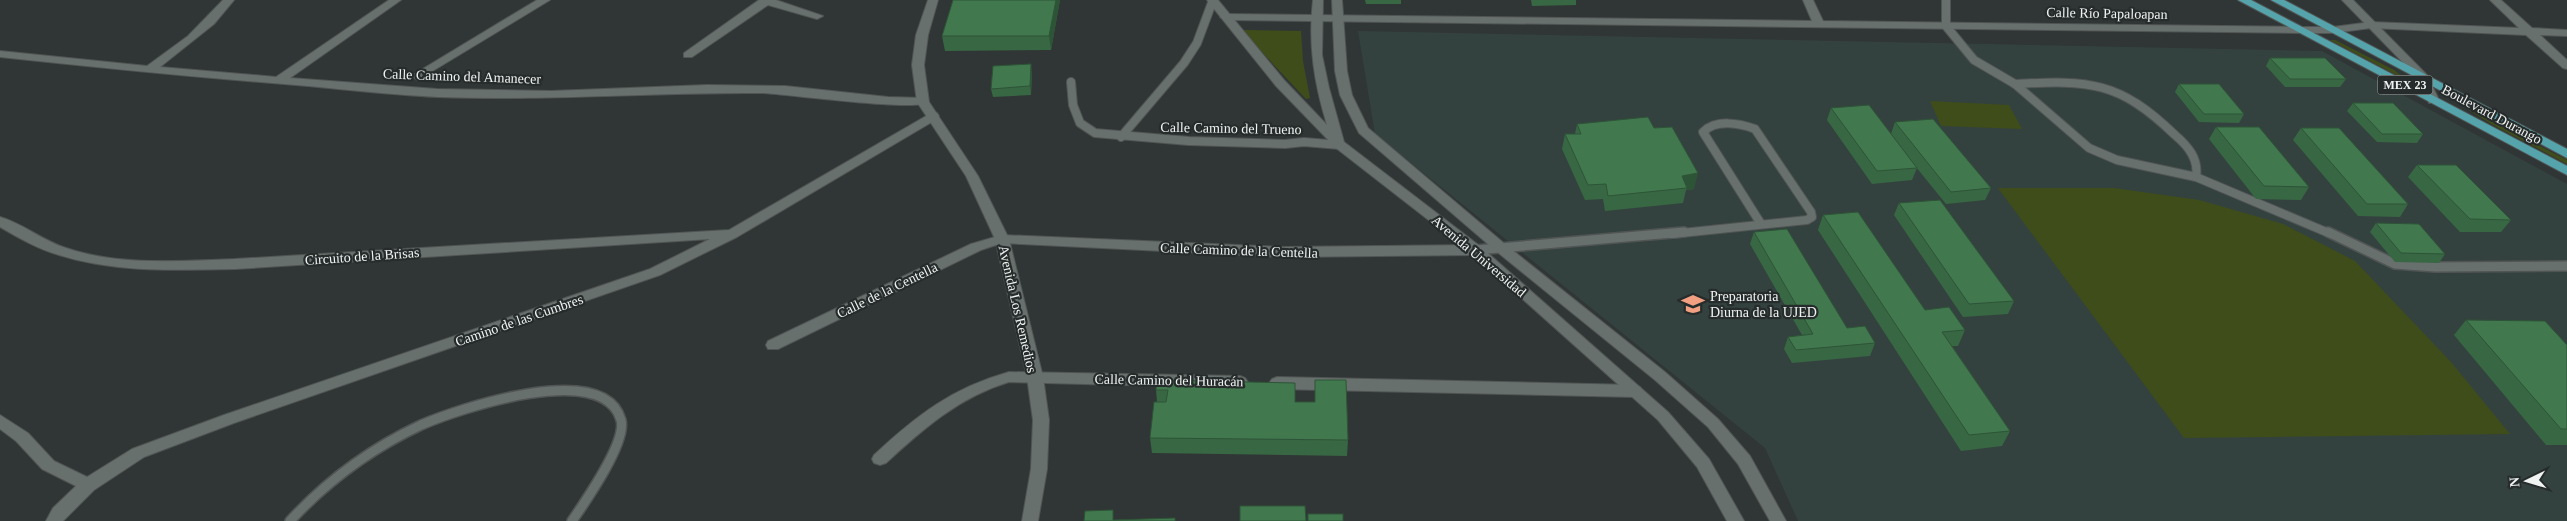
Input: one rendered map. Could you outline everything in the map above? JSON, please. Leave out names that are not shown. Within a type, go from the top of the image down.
[{"type":"main road","name":"Boulevard Durango","points":[[2243,0],[2567,171]]},
{"type":"main road","name":"Boulevard Durango","points":[[2276,0],[2567,154]]},
{"type":"street","points":[[149,70],[210,22],[229,0]]},
{"type":"street","points":[[277,82],[396,0]]},
{"type":"street","points":[[417,76],[544,0]]},
{"type":"street","points":[[688,54],[766,0],[818,16]]},
{"type":"street","name":"Avenida Los Remedios","points":[[934,0],[922,34],[918,65],[924,102],[972,176],[1002,239],[1034,377],[1041,420],[1039,469],[1030,521]]},
{"type":"street","name":"Avenida Universidad","points":[[1212,0],[1280,84],[1340,145],[1476,250],[1664,416],[1703,463],[1736,521]]},
{"type":"street","points":[[1318,0],[1314,51],[1324,98],[1340,145]]},
{"type":"street","points":[[1337,0],[1337,20]]},
{"type":"street","points":[[1808,0],[1819,24]]},
{"type":"street","points":[[2347,0],[2423,78],[2433,100]]},
{"type":"street","points":[[2495,0],[2567,66]]},
{"type":"street","name":"Calle Río Papaloapan","points":[[1226,17],[1337,20],[2300,30],[2333,30],[2371,25],[2567,34]]},
{"type":"street","name":"Avenida Universidad","points":[[1337,20],[1338,46],[1344,87],[1363,130],[1501,248],[1714,422],[1744,460],[1778,521]]},
{"type":"street","name":"Calle Camino del Amanecer","points":[[0,54],[277,82],[486,95],[551,95],[707,88],[785,90],[888,101],[924,102]]},
{"type":"street","name":"Camino de las Cumbres","points":[[54,521],[59,513],[88,485],[138,453],[229,418],[623,284],[679,261],[732,234],[933,116]]},
{"type":"street","name":"Circuito de la Brisas","points":[[0,221],[42,244],[82,256],[120,262],[159,265],[235,264],[555,243],[732,234]]},
{"type":"street","name":"Calle Camino de la Centella","points":[[1002,239],[1284,252],[1379,253],[1476,250]]},
{"type":"street","name":"Calle de la Centella","points":[[773,345],[976,247],[1002,239]]},
{"type":"street","name":"Calle Camino del Huracán","points":[[880,459],[926,416],[952,400],[992,381],[1010,377],[1635,390]]},
{"type":"street","points":[[0,421],[22,437],[48,465],[88,485]]},
{"type":"lane","name":"Calle Camino del Trueno","points":[[1121,137],[1184,62],[1197,43],[1212,0]]},
{"type":"lane","points":[[1946,0],[1946,26],[1974,60],[1988,70],[2015,84],[2089,148],[2117,160],[2196,177],[2293,216],[2395,264],[2452,267],[2567,266]]},
{"type":"lane","name":"Calle Camino del Trueno","points":[[1071,82],[1073,105],[1083,127],[1095,133],[1121,137],[1340,145]]},
{"type":"lane","points":[[2015,84],[2078,82],[2109,87],[2126,94],[2162,122],[2187,147],[2195,157],[2199,168],[2196,177]]},
{"type":"lane","points":[[1476,250],[1580,243],[1807,220],[1812,217],[1811,212],[1754,129],[1742,124],[1712,126],[1703,132],[1761,224]]},
{"type":"lane","points":[[290,521],[317,492],[351,466],[399,437],[466,407],[512,396],[563,391],[586,393],[605,398],[614,408],[621,421],[615,450],[586,502],[572,521]]},
{"type":"shaded area","points":[[1358,31],[2322,51],[2567,184],[2567,521],[1798,521],[1765,448],[1375,134]]},
{"type":"green space","points":[[1245,30],[1301,31],[1303,61],[1310,98],[1306,99],[1243,32]]},
{"type":"green space","points":[[2330,40],[2335,40],[2394,70],[2408,81]]},
{"type":"green space","points":[[1930,101],[2009,105],[2022,129],[1941,126]]},
{"type":"green space","points":[[2467,109],[2567,160],[2567,164],[2493,125]]},
{"type":"green space","points":[[1998,188],[2114,188],[2199,200],[2283,224],[2355,261],[2451,362],[2510,434],[2184,438]]},
{"type":"building","points":[[953,0],[1056,0],[1049,36],[942,36]]},
{"type":"building","points":[[2270,58],[2325,58],[2346,79],[2290,79]]},
{"type":"building","points":[[1031,64],[1030,86],[991,89],[993,66]]},
{"type":"building","points":[[2179,84],[2219,84],[2244,114],[2204,114]]},
{"type":"building","points":[[2353,103],[2393,103],[2423,134],[2382,134]]},
{"type":"building","points":[[1869,105],[1917,168],[1877,171],[1831,108]]},
{"type":"building","points":[[1648,117],[1654,128],[1672,127],[1698,173],[1682,176],[1687,188],[1608,196],[1606,184],[1588,185],[1565,134],[1581,134],[1577,124]]},
{"type":"building","points":[[1933,119],[1991,188],[1951,192],[1895,122]]},
{"type":"building","points":[[2216,127],[2259,127],[2309,187],[2264,186]]},
{"type":"building","points":[[2301,128],[2339,128],[2408,204],[2367,204]]},
{"type":"building","points":[[2417,165],[2456,165],[2511,220],[2470,219]]},
{"type":"building","points":[[1940,200],[2014,301],[1969,304],[1899,203]]},
{"type":"building","points":[[1858,212],[1925,310],[1949,307],[1965,330],[1942,332],[2010,431],[1969,435],[1823,215]]},
{"type":"building","points":[[2376,223],[2419,224],[2445,254],[2401,253]]},
{"type":"building","points":[[1787,229],[1847,328],[1865,326],[1875,343],[1796,350],[1788,337],[1813,334],[1754,232]]},
{"type":"building","points":[[2466,320],[2545,321],[2567,345],[2567,429],[2561,429]]},
{"type":"building","points":[[1157,380],[1295,383],[1295,402],[1315,402],[1315,380],[1346,380],[1348,440],[1150,438],[1154,402],[1166,402],[1168,390],[1156,390]]},
{"type":"building","points":[[1240,506],[1305,506],[1306,521],[1240,521]]},
{"type":"building","points":[[1113,510],[1113,520],[1175,518],[1175,521],[1084,521],[1085,511]]},
{"type":"building","points":[[1308,514],[1343,514],[1343,521],[1308,521]]},
{"type":"place","name":"Preparatoria Diurna de la UJED","points":[[1693,304]]}]
